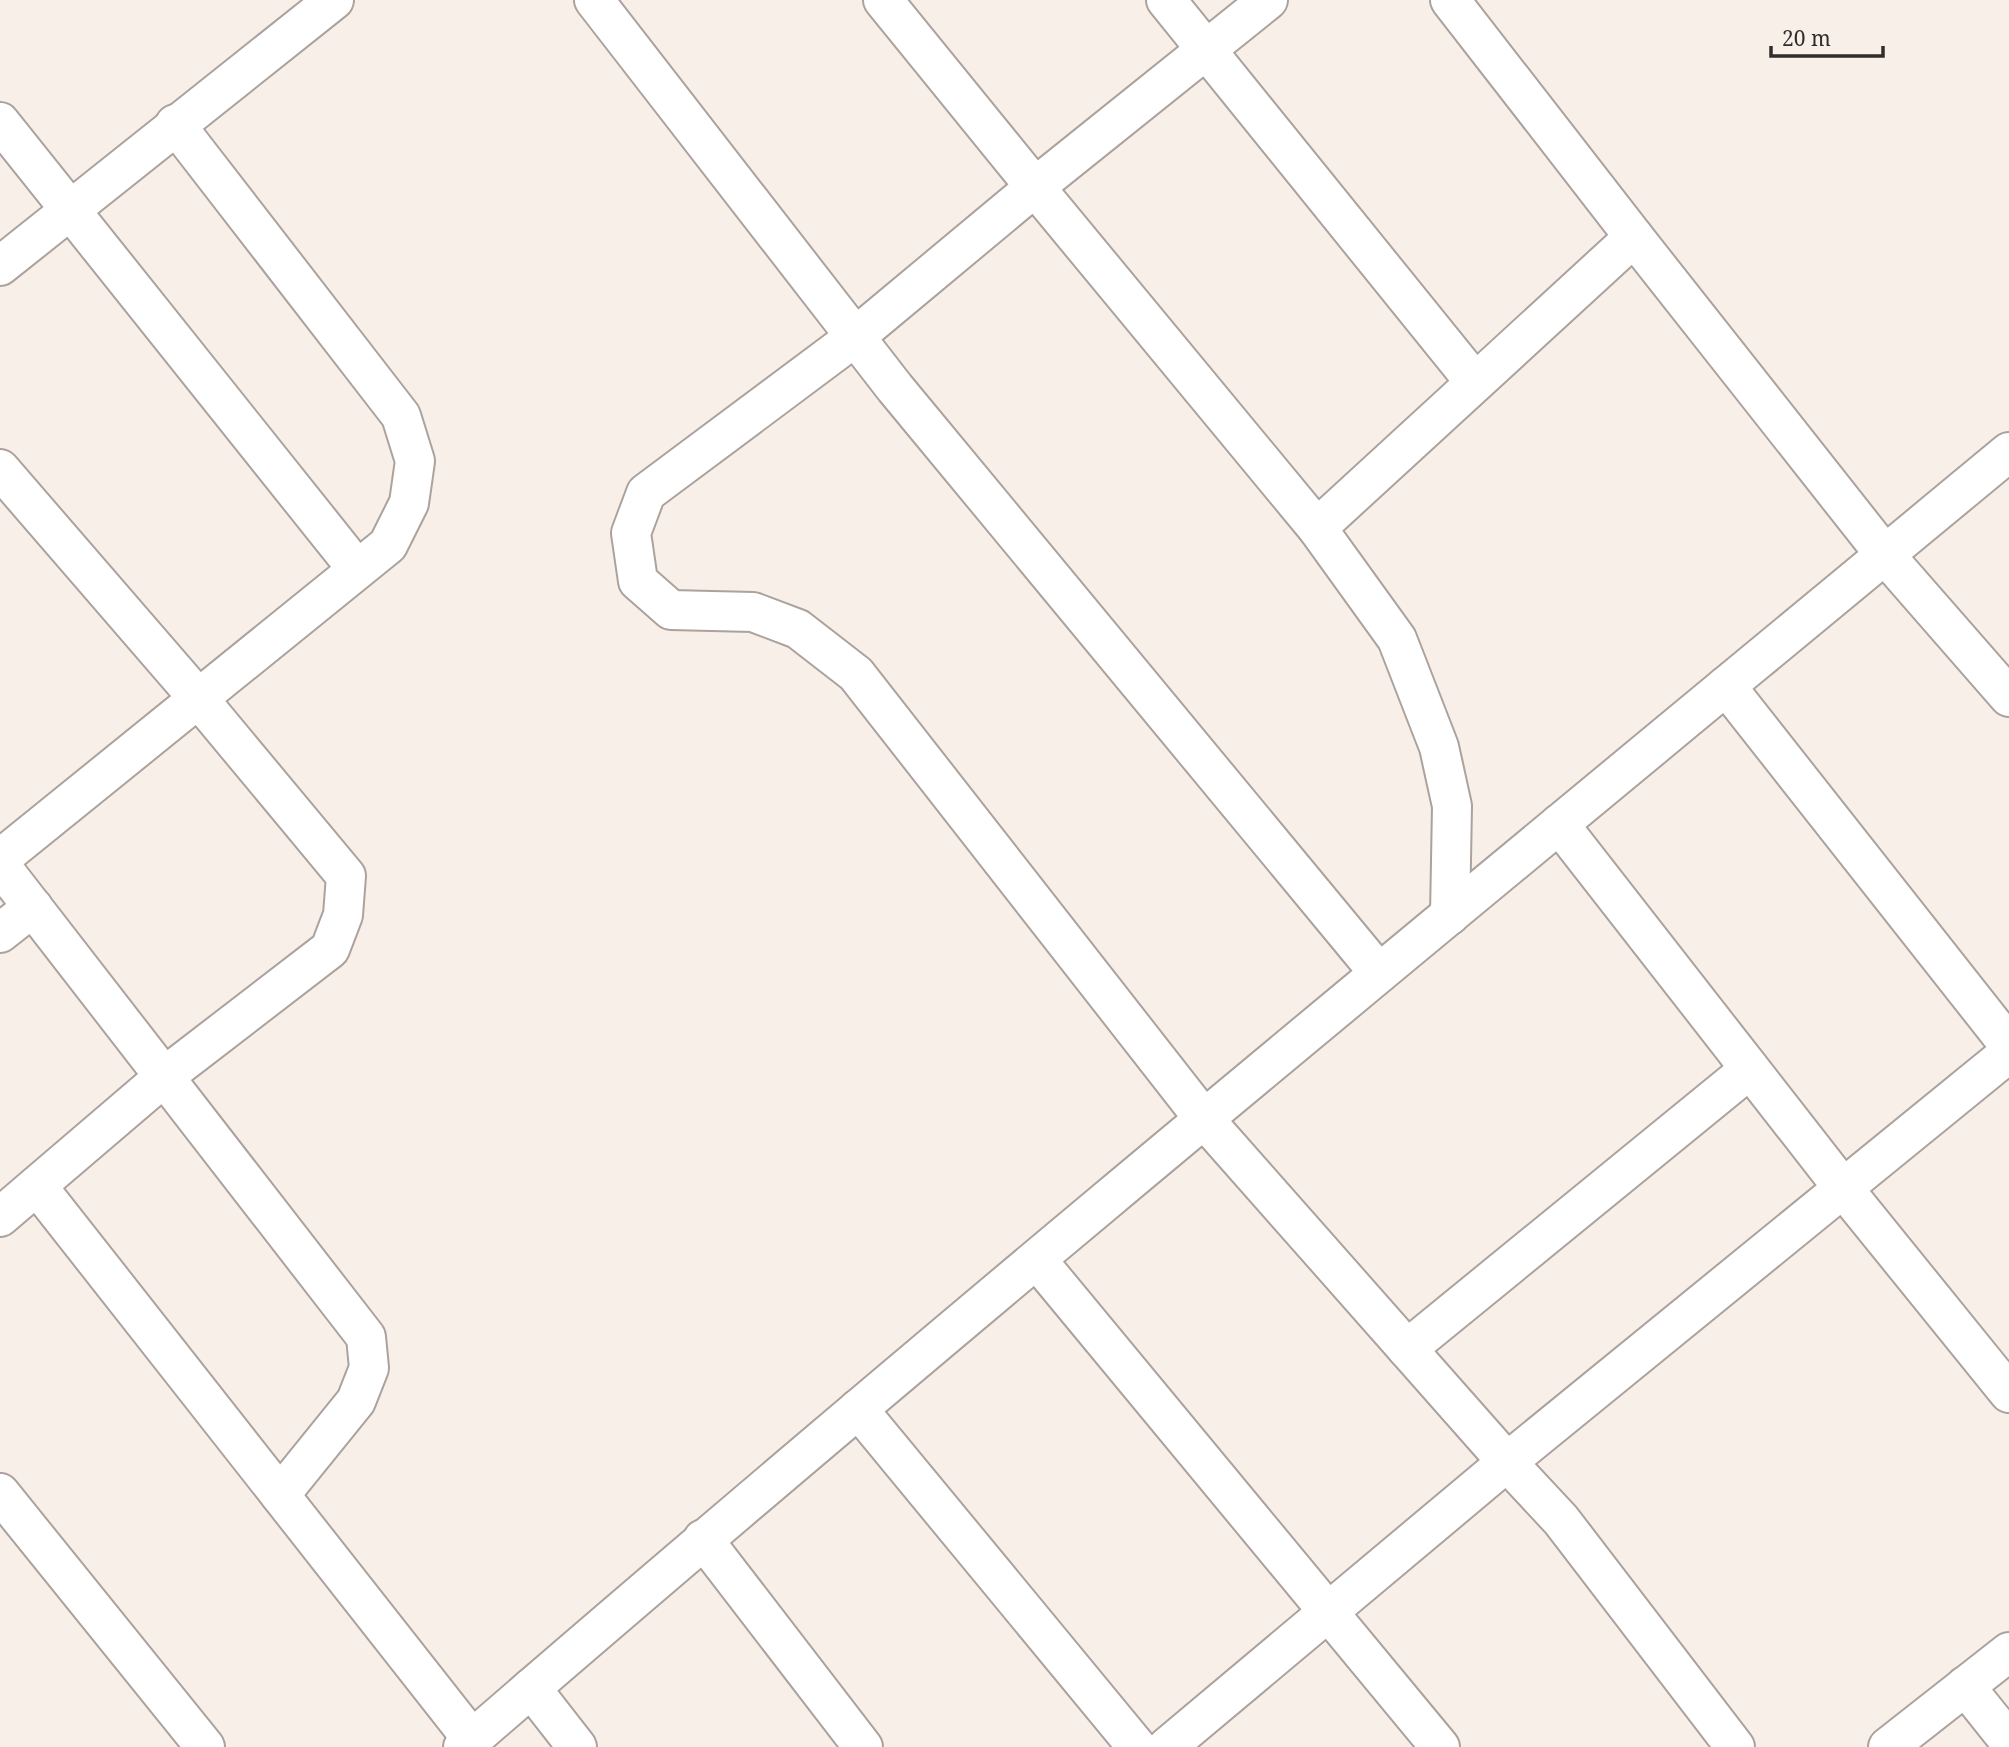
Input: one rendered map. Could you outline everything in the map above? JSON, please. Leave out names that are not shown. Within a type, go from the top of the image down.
[{"type":"street","points":[[0,266],[334,0]]},
{"type":"street","points":[[594,0],[855,337],[1379,973]]},
{"type":"street","points":[[883,0],[1317,528],[1397,639],[1439,747],[1452,806],[1450,915]]},
{"type":"street","points":[[1166,0],[1475,381]]},
{"type":"street","points":[[1268,0],[1034,187],[855,337],[646,493],[631,533],[638,581],[671,610],[753,612],[798,629],[856,674],[1204,1119],[1561,1520],[1735,1747]]},
{"type":"street","points":[[1450,0],[1885,555],[2009,697]]},
{"type":"street","points":[[0,122],[357,569]]},
{"type":"street","points":[[0,859],[388,545],[409,503],[415,461],[401,416],[175,124]]},
{"type":"street","points":[[1317,528],[1634,237]]},
{"type":"street","points":[[37,1186],[280,1495],[467,1743],[703,1539],[1204,1119],[2009,452]]},
{"type":"street","points":[[0,469],[198,698],[346,876],[344,915],[330,949],[165,1076],[0,1217]]},
{"type":"street","points":[[1726,686],[2009,1045]]},
{"type":"street","points":[[1559,824],[1843,1188],[2009,1393]]},
{"type":"street","points":[[0,865],[366,1336],[369,1368],[356,1401],[280,1495]]},
{"type":"street","points":[[0,933],[33,907]]},
{"type":"street","points":[[1167,1747],[1507,1462],[2009,1053]]},
{"type":"street","points":[[1407,1349],[1749,1069]]},
{"type":"street","points":[[1037,1260],[1440,1747]]},
{"type":"street","points":[[858,1409],[1137,1747]]},
{"type":"street","points":[[0,1493],[205,1747]]},
{"type":"street","points":[[703,1539],[863,1747]]},
{"type":"street","points":[[1888,1747],[2009,1652]]},
{"type":"street","points":[[1965,1686],[2009,1741]]},
{"type":"street","points":[[531,1688],[577,1747]]}]
